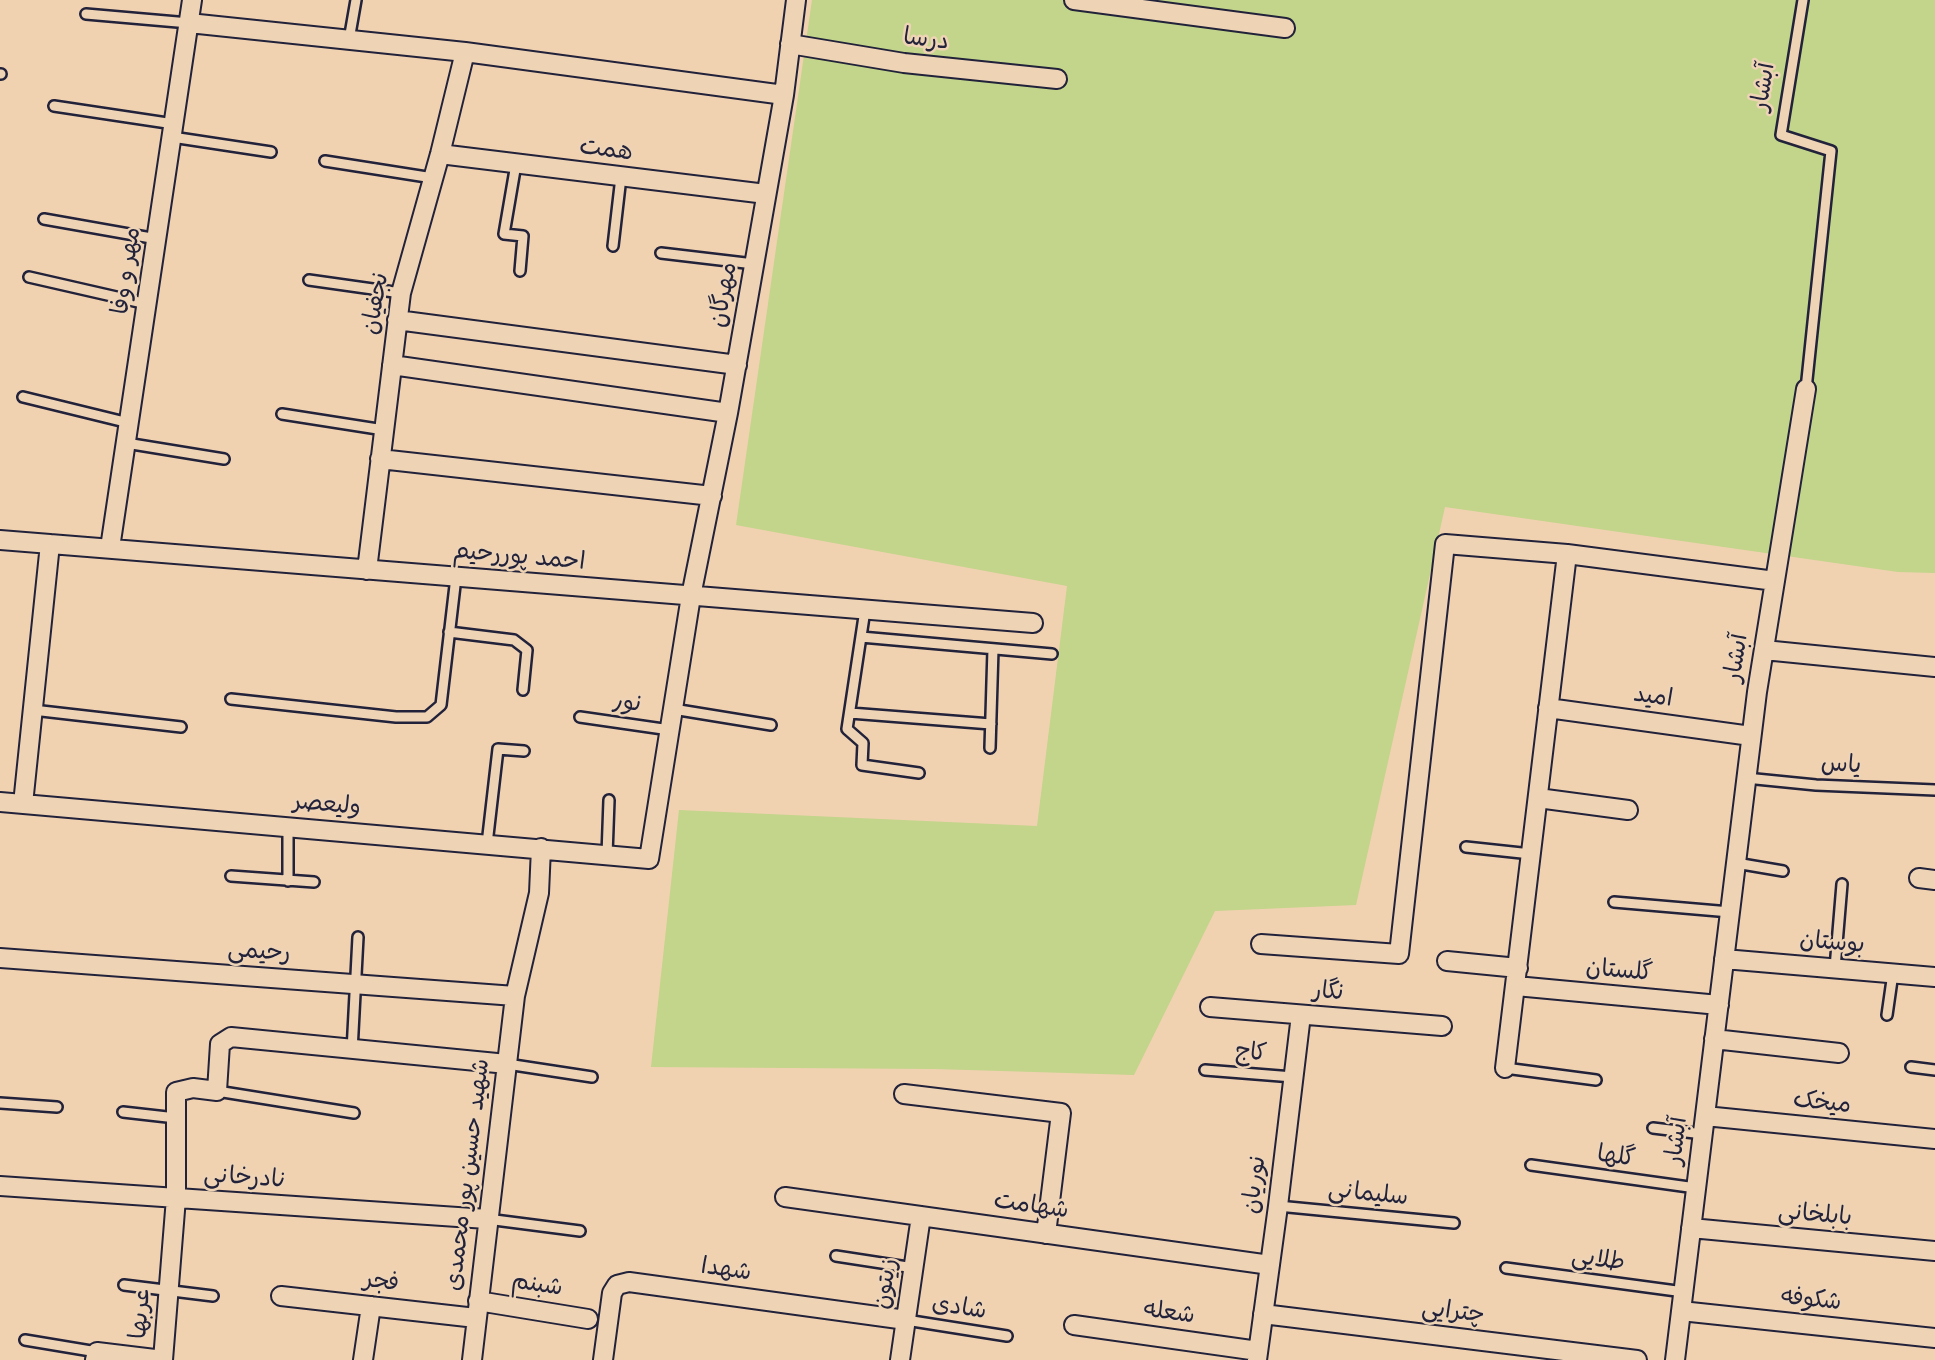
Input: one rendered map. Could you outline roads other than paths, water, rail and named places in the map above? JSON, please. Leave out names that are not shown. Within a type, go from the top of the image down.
[{"type":"street","name":"مهر و وفا","points":[[110,549],[192,0]]},
{"type":"street","name":"مهرگان","points":[[649,859],[691,596],[737,365],[784,94],[796,0]]},
{"type":"street","points":[[1074,0],[1285,28]]},
{"type":"street","points":[[189,23],[465,52],[784,94]]},
{"type":"street","name":"درسا","points":[[790,44],[904,63],[1057,79]]},
{"type":"street","name":"نجفیان","points":[[367,570],[400,293],[440,154],[465,52]]},
{"type":"street","name":"همت","points":[[440,154],[766,194]]},
{"type":"street","points":[[397,320],[737,365]]},
{"type":"street","points":[[392,365],[728,413]]},
{"type":"street","name":"آبشار","points":[[1675,1360],[1751,736],[1806,389]]},
{"type":"street","points":[[380,459],[712,496]]},
{"type":"street","name":"احمد پوررحیم","points":[[0,540],[1033,623]]},
{"type":"street","points":[[23,804],[50,544]]},
{"type":"street","points":[[1261,944],[1399,954],[1445,544],[1567,554],[1775,581]]},
{"type":"street","points":[[1505,1068],[1567,554]]},
{"type":"street","points":[[1764,650],[1935,667]]},
{"type":"street","name":"امید","points":[[1548,708],[1751,736]]},
{"type":"street","points":[[1538,798],[1628,810]]},
{"type":"street","name":"ولیعصر","points":[[0,802],[649,859]]},
{"type":"street","name":"شهید حسین پور محمدی","points":[[472,1360],[515,996],[538,893],[541,848]]},
{"type":"street","name":"رحیمی","points":[[0,958],[515,996]]},
{"type":"street","name":"بوستان","points":[[1724,959],[1935,977]]},
{"type":"street","points":[[1447,961],[1518,968]]},
{"type":"street","name":"گلستان","points":[[1516,986],[1719,1005]]},
{"type":"street","name":"نگار","points":[[1210,1007],[1442,1026]]},
{"type":"street","name":"نوریان","points":[[1257,1355],[1278,1206],[1300,1015]]},
{"type":"street","points":[[217,1092],[220,1044],[231,1037],[352,1051],[507,1064]]},
{"type":"street","points":[[1714,1039],[1839,1053]]},
{"type":"street","name":"عربها","points":[[96,1356],[164,1360],[176,1198],[176,1092],[193,1088],[217,1092]]},
{"type":"street","points":[[904,1094],[1061,1113],[1046,1233]]},
{"type":"street","name":"میخک","points":[[1704,1125],[1935,1139]]},
{"type":"street","name":"نادرخانی","points":[[0,1186],[487,1220]]},
{"type":"street","name":"شهامت","points":[[785,1197],[1270,1265]]},
{"type":"street","name":"زیتون","points":[[900,1360],[921,1216]]},
{"type":"street","name":"بابلخانی","points":[[1691,1228],[1935,1251]]},
{"type":"street","name":"شهدا","points":[[603,1360],[612,1293],[617,1284],[629,1282],[906,1320]]},
{"type":"street","name":"فجر","points":[[281,1296],[371,1306],[477,1309]]},
{"type":"street","points":[[363,1360],[371,1306]]},
{"type":"street","name":"شبنم","points":[[477,1309],[588,1319]]},
{"type":"street","name":"شکوفه","points":[[1681,1311],[1935,1338]]},
{"type":"street","name":"چترایی","points":[[1263,1314],[1638,1360]]},
{"type":"street","name":"شعله","points":[[1074,1325],[1257,1355]]},
{"type":"lane","points":[[349,40],[356,0]]},
{"type":"lane","name":"آبشار","points":[[1803,0],[1781,135],[1831,151],[1806,389]]},
{"type":"lane","points":[[86,14],[189,23]]},
{"type":"lane","points":[[54,106],[271,152]]},
{"type":"lane","points":[[325,161],[433,178]]},
{"type":"lane","points":[[516,164],[504,234],[523,236],[520,271]]},
{"type":"lane","points":[[613,246],[621,177]]},
{"type":"lane","points":[[44,219],[157,239]]},
{"type":"lane","points":[[661,253],[754,264]]},
{"type":"lane","points":[[29,277],[147,304]]},
{"type":"lane","points":[[309,280],[400,293]]},
{"type":"lane","points":[[23,397],[129,423]]},
{"type":"lane","points":[[282,414],[384,430]]},
{"type":"lane","points":[[126,442],[224,459]]},
{"type":"lane","points":[[231,699],[396,717],[427,717],[441,705],[456,577]]},
{"type":"lane","points":[[865,610],[847,729],[862,743],[862,765],[919,773]]},
{"type":"lane","points":[[449,632],[514,640],[527,650],[523,690]]},
{"type":"lane","points":[[861,637],[1052,654]]},
{"type":"lane","points":[[990,748],[993,649]]},
{"type":"lane","points":[[673,709],[771,725]]},
{"type":"lane","points":[[33,710],[181,728]]},
{"type":"lane","points":[[850,713],[991,724]]},
{"type":"lane","name":"نور","points":[[580,717],[670,730]]},
{"type":"lane","points":[[487,844],[498,749],[524,751]]},
{"type":"lane","name":"یاس","points":[[1746,778],[1816,785],[1935,790]]},
{"type":"lane","points":[[606,855],[609,800]]},
{"type":"lane","points":[[288,827],[288,881]]},
{"type":"lane","points":[[1466,848],[1531,854]]},
{"type":"lane","points":[[1736,863],[1783,871]]},
{"type":"lane","points":[[231,876],[314,882]]},
{"type":"lane","points":[[1835,968],[1842,884]]},
{"type":"lane","points":[[1614,902],[1730,912]]},
{"type":"lane","points":[[352,1051],[358,936]]},
{"type":"lane","points":[[1887,1015],[1893,973]]},
{"type":"lane","points":[[507,1064],[592,1077]]},
{"type":"lane","points":[[1911,1067],[1935,1070]]},
{"type":"lane","points":[[1505,1068],[1596,1080]]},
{"type":"lane","name":"کاج","points":[[1205,1070],[1293,1077]]},
{"type":"lane","points":[[217,1092],[354,1113]]},
{"type":"lane","points":[[0,1102],[57,1107]]},
{"type":"lane","points":[[123,1112],[176,1118]]},
{"type":"lane","points":[[1653,1128],[1704,1125]]},
{"type":"lane","name":"گلها","points":[[1531,1165],[1696,1188]]},
{"type":"lane","name":"سلیمانی","points":[[1278,1206],[1454,1223]]},
{"type":"lane","points":[[487,1220],[580,1231]]},
{"type":"lane","points":[[836,1256],[914,1268]]},
{"type":"lane","name":"طلایی","points":[[1506,1268],[1684,1292]]},
{"type":"lane","points":[[124,1285],[213,1296]]},
{"type":"lane","name":"شادی","points":[[906,1320],[1007,1336]]},
{"type":"lane","points":[[25,1340],[96,1356]]}]
